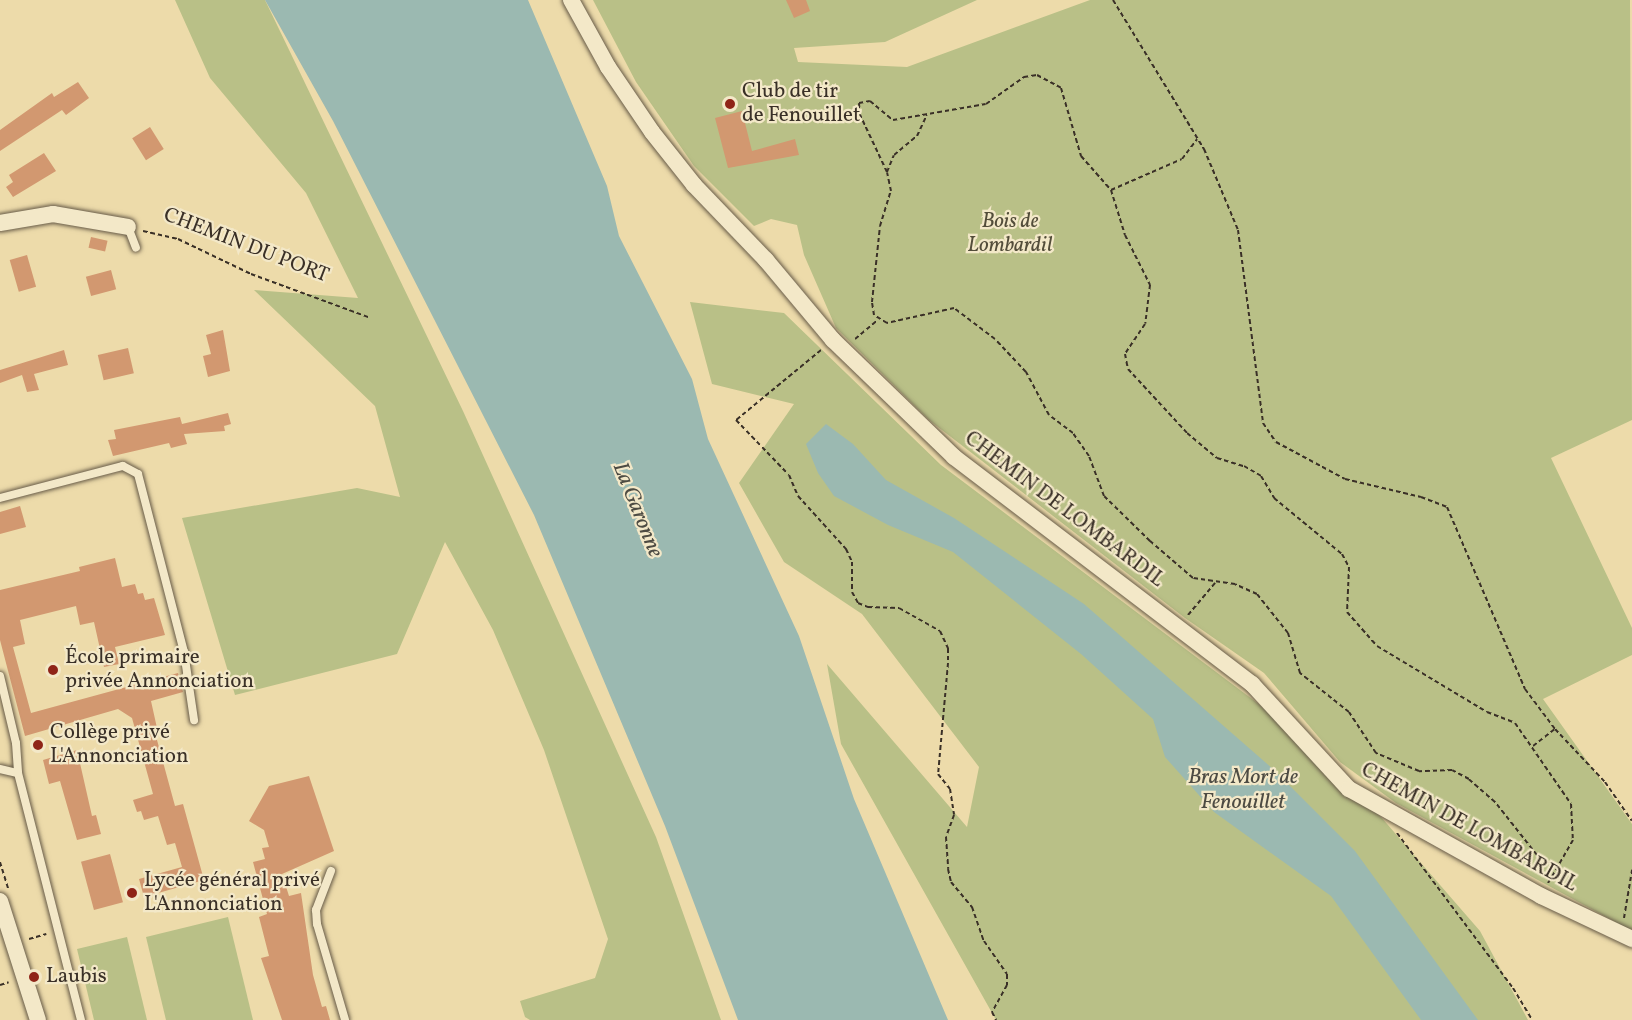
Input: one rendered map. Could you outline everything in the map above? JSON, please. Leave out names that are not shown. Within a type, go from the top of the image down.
[{"type":"street","name":"CHEMIN DE LOMBARDIL","points":[[570,0],[608,67],[652,132],[837,345],[954,457],[1179,626],[1252,684],[1349,789],[1396,817],[1628,938]]},
{"type":"street","name":"CHEMIN DU PORT","points":[[0,223],[53,214],[128,227]]},
{"type":"street","points":[[2,912],[38,1020]]},
{"type":"lane","points":[[128,227],[136,248]]},
{"type":"lane","points":[[0,498],[123,466],[138,474],[184,652],[194,720]]},
{"type":"lane","points":[[0,676],[18,753],[18,773],[81,1020]]},
{"type":"lane","points":[[0,769],[18,773]]},
{"type":"lane","points":[[331,871],[316,910],[317,924],[345,1020]]},
{"type":"path","points":[[1113,0],[1197,139],[1238,230],[1263,423],[1276,442],[1345,478],[1421,497],[1446,507],[1525,689],[1554,729],[1605,782],[1632,821]]},
{"type":"path","points":[[878,320],[872,302],[880,226],[891,191],[887,172],[860,115],[859,103],[870,101],[893,120],[986,104],[1024,77],[1047,77],[1061,88],[1081,156],[1111,190],[1125,235],[1150,285],[1145,324],[1125,354],[1128,369],[1187,433],[1218,458],[1244,466],[1261,476],[1274,498],[1342,554],[1348,567],[1347,612],[1377,646],[1487,712],[1515,723],[1571,804],[1573,840],[1557,868],[1537,855],[1495,802],[1469,779],[1452,770],[1419,771],[1376,753],[1349,712],[1300,673],[1288,633],[1274,611],[1257,594],[1235,584],[1215,583],[1193,578],[1104,496],[1089,456],[1073,433],[1049,415],[1026,372],[994,339],[954,308],[887,323],[878,320],[837,345],[736,420],[789,476],[798,496],[846,549],[852,562],[852,592],[858,603],[868,607],[899,608],[940,631],[948,648],[938,774],[950,789],[954,815],[946,837],[948,869],[951,882],[972,907],[984,941],[1007,974],[1007,985],[992,1012],[996,1020]]},
{"type":"path","points":[[887,172],[894,155],[917,136],[927,114]]},
{"type":"path","points":[[1111,190],[1182,159],[1197,139]]},
{"type":"path","name":"CHEMIN DU PORT","points":[[128,227],[178,239],[251,273],[368,317]]},
{"type":"path","points":[[1179,626],[1215,583]]},
{"type":"path","points":[[1533,746],[1554,729]]},
{"type":"path","points":[[1396,817],[1392,825],[1402,842],[1513,988],[1532,1020]]},
{"type":"path","points":[[1628,938],[1632,870]]},
{"type":"green space","points":[[175,0],[265,0],[463,411],[656,837],[721,1020],[530,1020],[525,1017],[520,1001],[595,978],[608,939],[544,750],[493,630],[445,542],[397,654],[235,695],[182,518],[357,488],[400,497],[375,406],[254,290],[358,298],[306,193],[210,78]]},
{"type":"green space","name":"Bois de Lombardil","points":[[593,0],[977,0],[885,42],[794,48],[798,62],[907,67],[1090,0],[1630,0],[1632,420],[1551,458],[1632,628],[1632,655],[1543,699],[1632,824],[1632,931],[1396,803],[1340,762],[1264,673],[1185,618],[929,420],[836,328],[804,255],[797,225],[771,219],[754,226],[694,166],[636,82]]},
{"type":"green space","points":[[690,302],[784,313],[941,465],[1260,705],[1381,817],[1480,931],[1528,1020],[996,1020],[841,744],[827,664],[967,827],[979,767],[862,614],[784,562],[739,483],[794,404],[712,384]]},
{"type":"green space","points":[[228,917],[253,1020],[166,1020],[146,937]]},
{"type":"green space","points":[[127,937],[147,1020],[94,1020],[77,949]]},
{"type":"water","name":"La Garonne","points":[[265,0],[528,0],[607,186],[619,236],[692,379],[708,439],[799,636],[854,799],[948,1020],[738,1020],[665,826],[534,515],[333,121]]},
{"type":"water","name":"Bras Mort de Fenouillet","points":[[826,424],[853,444],[886,480],[954,518],[1084,604],[1273,769],[1355,851],[1478,1020],[1421,1020],[1331,896],[1214,812],[1165,757],[1153,719],[1081,654],[953,552],[888,525],[834,496],[818,473],[806,444]]},
{"type":"building","points":[[786,0],[806,0],[810,11],[794,18]]},
{"type":"building","points":[[78,82],[89,98],[66,115],[62,110],[0,151],[0,130],[52,93],[54,97]]},
{"type":"building","points":[[742,111],[752,151],[795,139],[799,155],[728,168],[715,118]]},
{"type":"building","points":[[150,127],[164,149],[146,160],[132,138]]},
{"type":"building","points":[[44,153],[56,171],[13,197],[6,187],[13,182],[9,175]]},
{"type":"building","points":[[91,237],[108,241],[105,252],[89,248]]},
{"type":"building","points":[[27,255],[36,287],[19,292],[10,260]]},
{"type":"building","points":[[111,270],[116,289],[91,296],[86,277]]},
{"type":"building","points":[[223,330],[230,371],[208,377],[203,356],[211,354],[206,335]]},
{"type":"building","points":[[128,348],[134,373],[104,380],[98,355]]},
{"type":"building","points":[[64,350],[68,365],[34,374],[39,390],[27,392],[22,375],[0,383],[0,370]]},
{"type":"building","points":[[228,413],[231,424],[224,426],[225,431],[184,434],[187,444],[171,448],[169,443],[113,456],[108,440],[116,439],[114,430],[180,417],[182,424]]},
{"type":"building","points":[[20,506],[26,527],[0,534],[0,512]]},
{"type":"building","points":[[115,558],[122,587],[135,584],[138,594],[143,593],[145,600],[154,598],[165,635],[115,647],[119,664],[104,667],[94,622],[80,625],[76,606],[20,620],[25,644],[13,647],[31,713],[178,673],[183,692],[151,701],[157,728],[154,729],[175,806],[183,804],[204,880],[144,897],[139,879],[182,867],[175,843],[167,845],[158,816],[144,820],[141,811],[137,812],[133,800],[153,794],[132,718],[118,709],[25,736],[0,640],[0,590],[80,571],[79,567]]},
{"type":"building","points":[[77,750],[92,816],[96,815],[101,834],[77,840],[60,781],[49,784],[43,760]]},
{"type":"building","points":[[309,776],[334,851],[282,874],[289,896],[301,893],[313,975],[322,1007],[326,1006],[330,1020],[282,1020],[261,958],[269,956],[259,917],[267,914],[253,862],[265,859],[262,848],[269,847],[264,830],[249,821],[269,786]]},
{"type":"building","points":[[110,854],[123,902],[94,910],[81,862]]},
{"type":"place","name":"Club de tir de Fenouillet","points":[[730,104]]},
{"type":"place","name":"École primaire privée Annonciation","points":[[53,670]]},
{"type":"place","name":"Collège privé L'Annonciation","points":[[38,745]]},
{"type":"place","name":"Lycée général privé L'Annonciation","points":[[132,893]]},
{"type":"place","name":"Laubis","points":[[34,977]]}]
